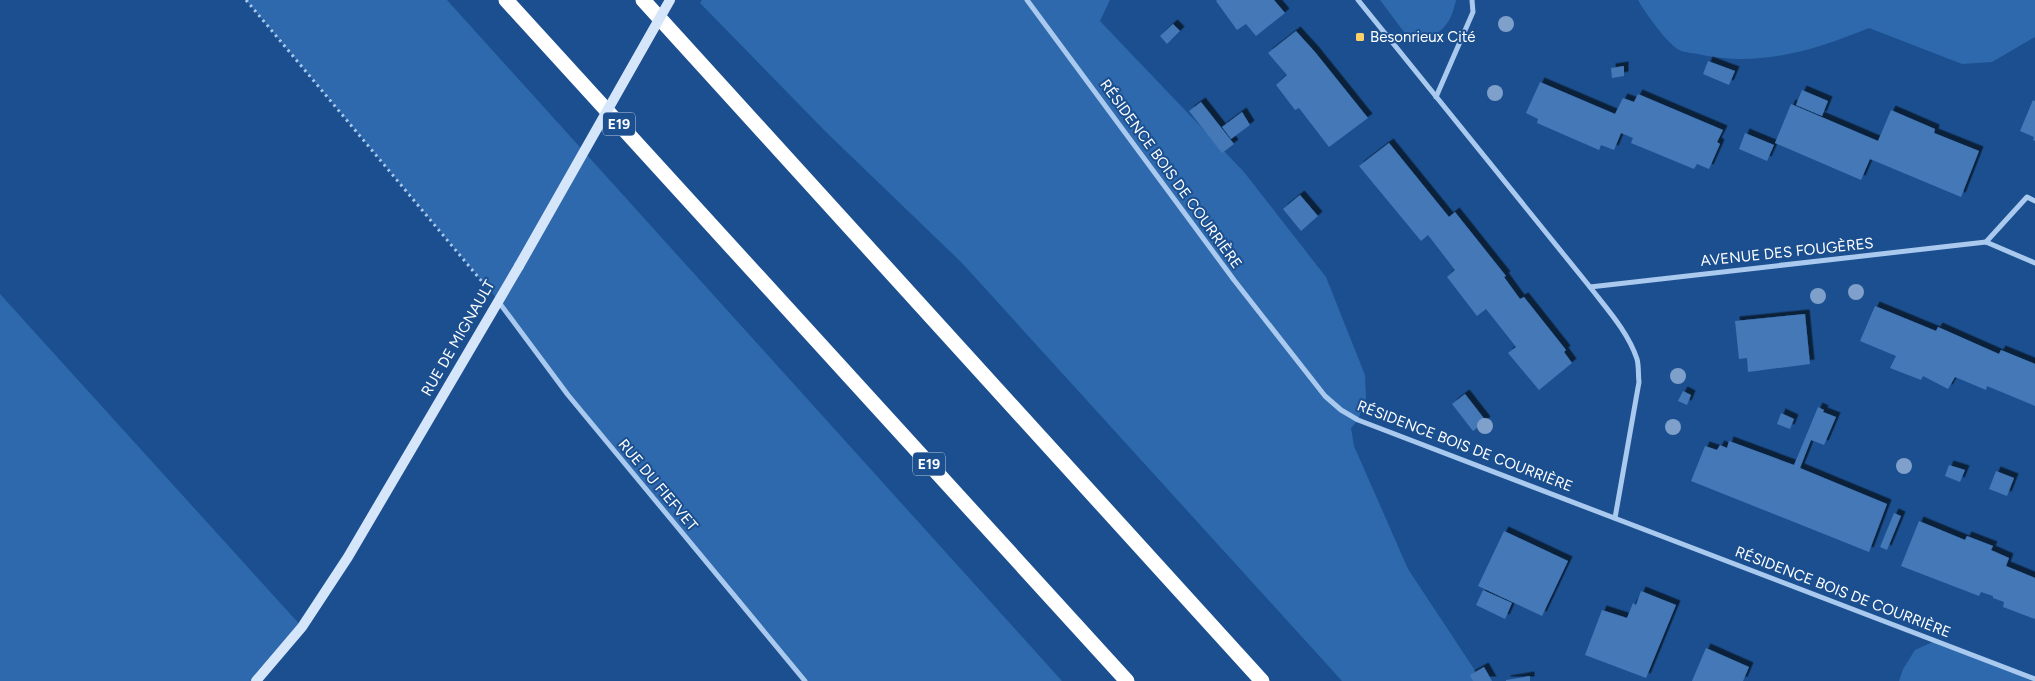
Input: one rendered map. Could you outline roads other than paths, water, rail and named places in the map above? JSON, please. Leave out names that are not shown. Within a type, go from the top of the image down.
[{"type":"highway","name":"E19","points":[[506,0],[1127,681]]},
{"type":"highway","points":[[643,0],[1262,681]]},
{"type":"street","name":"RUE DE MIGNAULT","points":[[256,681],[302,627],[348,557],[519,266],[670,0]]},
{"type":"street","name":"RÉSIDENCE BOIS DE COURRIÈRE","points":[[1027,0],[1234,280],[1325,396],[1341,410],[1358,420],[2035,680]]},
{"type":"street","points":[[1358,0],[1590,286],[1620,327],[1637,361],[1639,382],[1615,518]]},
{"type":"street","points":[[1436,97],[1473,12],[1472,0]]},
{"type":"street","points":[[1986,242],[2027,197],[2035,201]]},
{"type":"street","name":"AVENUE DES FOUGÈRES","points":[[1590,286],[1986,242],[2035,263]]},
{"type":"street","name":"RUE DU FIEFVET","points":[[498,300],[568,395],[805,681]]},
{"type":"place","name":"Besonrieux Cité","points":[[1360,37]]}]
